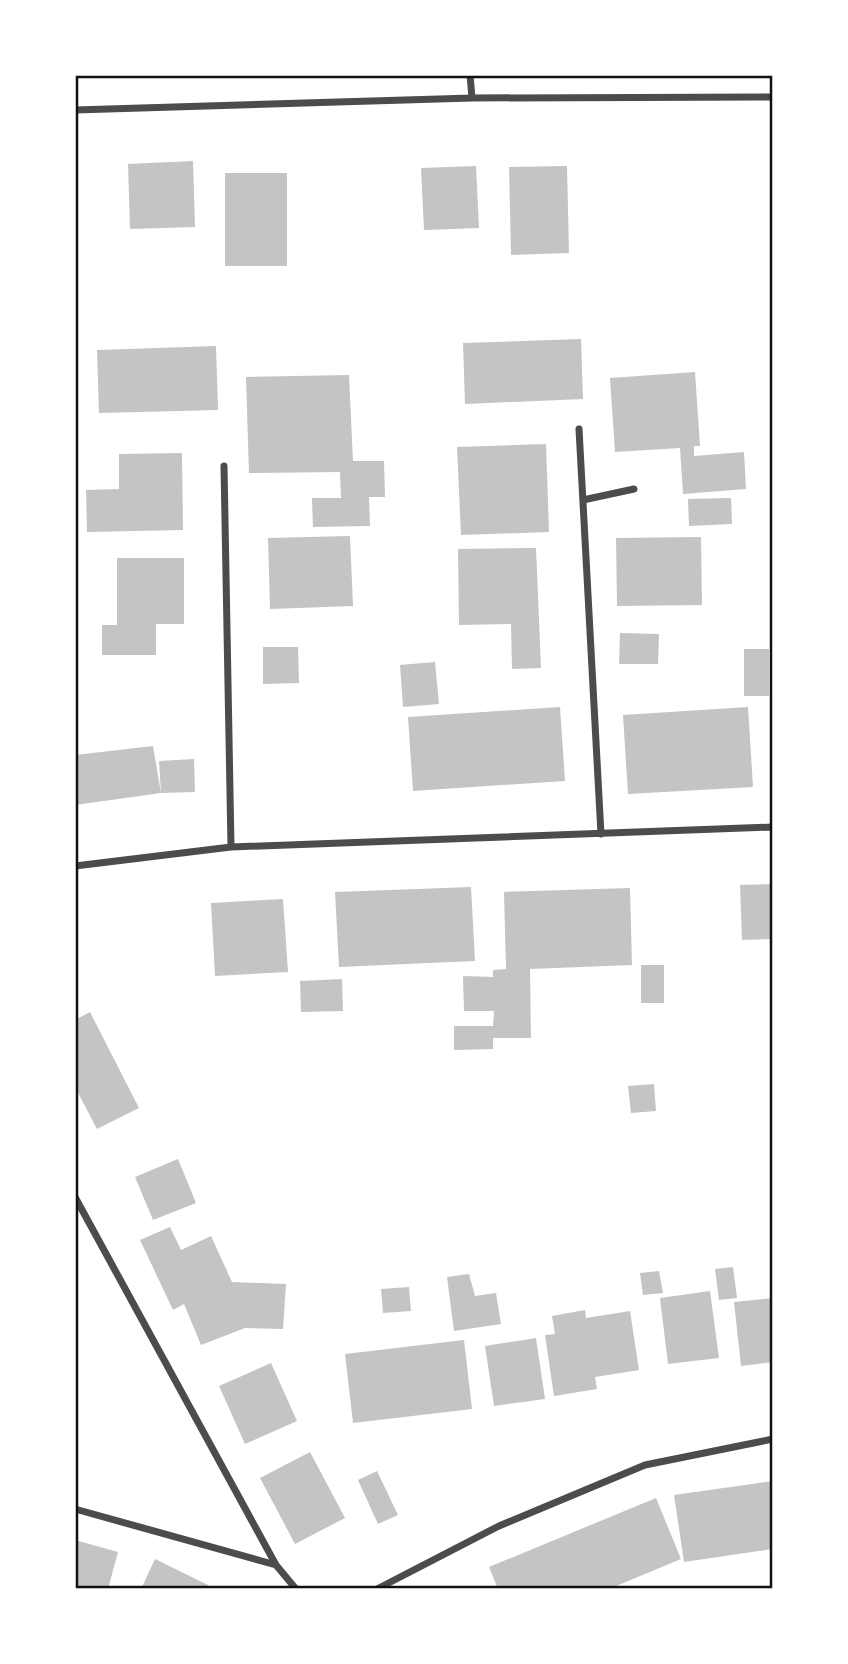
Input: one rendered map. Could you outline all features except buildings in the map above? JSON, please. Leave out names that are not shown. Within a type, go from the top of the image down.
[{"type":"street","points":[[470,75],[472,99]]},
{"type":"street","points":[[75,110],[472,99],[773,97]]},
{"type":"street","points":[[579,429],[601,834]]},
{"type":"street","points":[[224,466],[231,847]]},
{"type":"street","points":[[583,500],[634,489]]},
{"type":"street","points":[[75,866],[231,847],[773,827]]},
{"type":"street","points":[[75,1197],[276,1565],[296,1589]]},
{"type":"street","points":[[377,1589],[499,1526],[645,1465],[773,1439]]},
{"type":"street","points":[[75,1509],[276,1565]]}]
